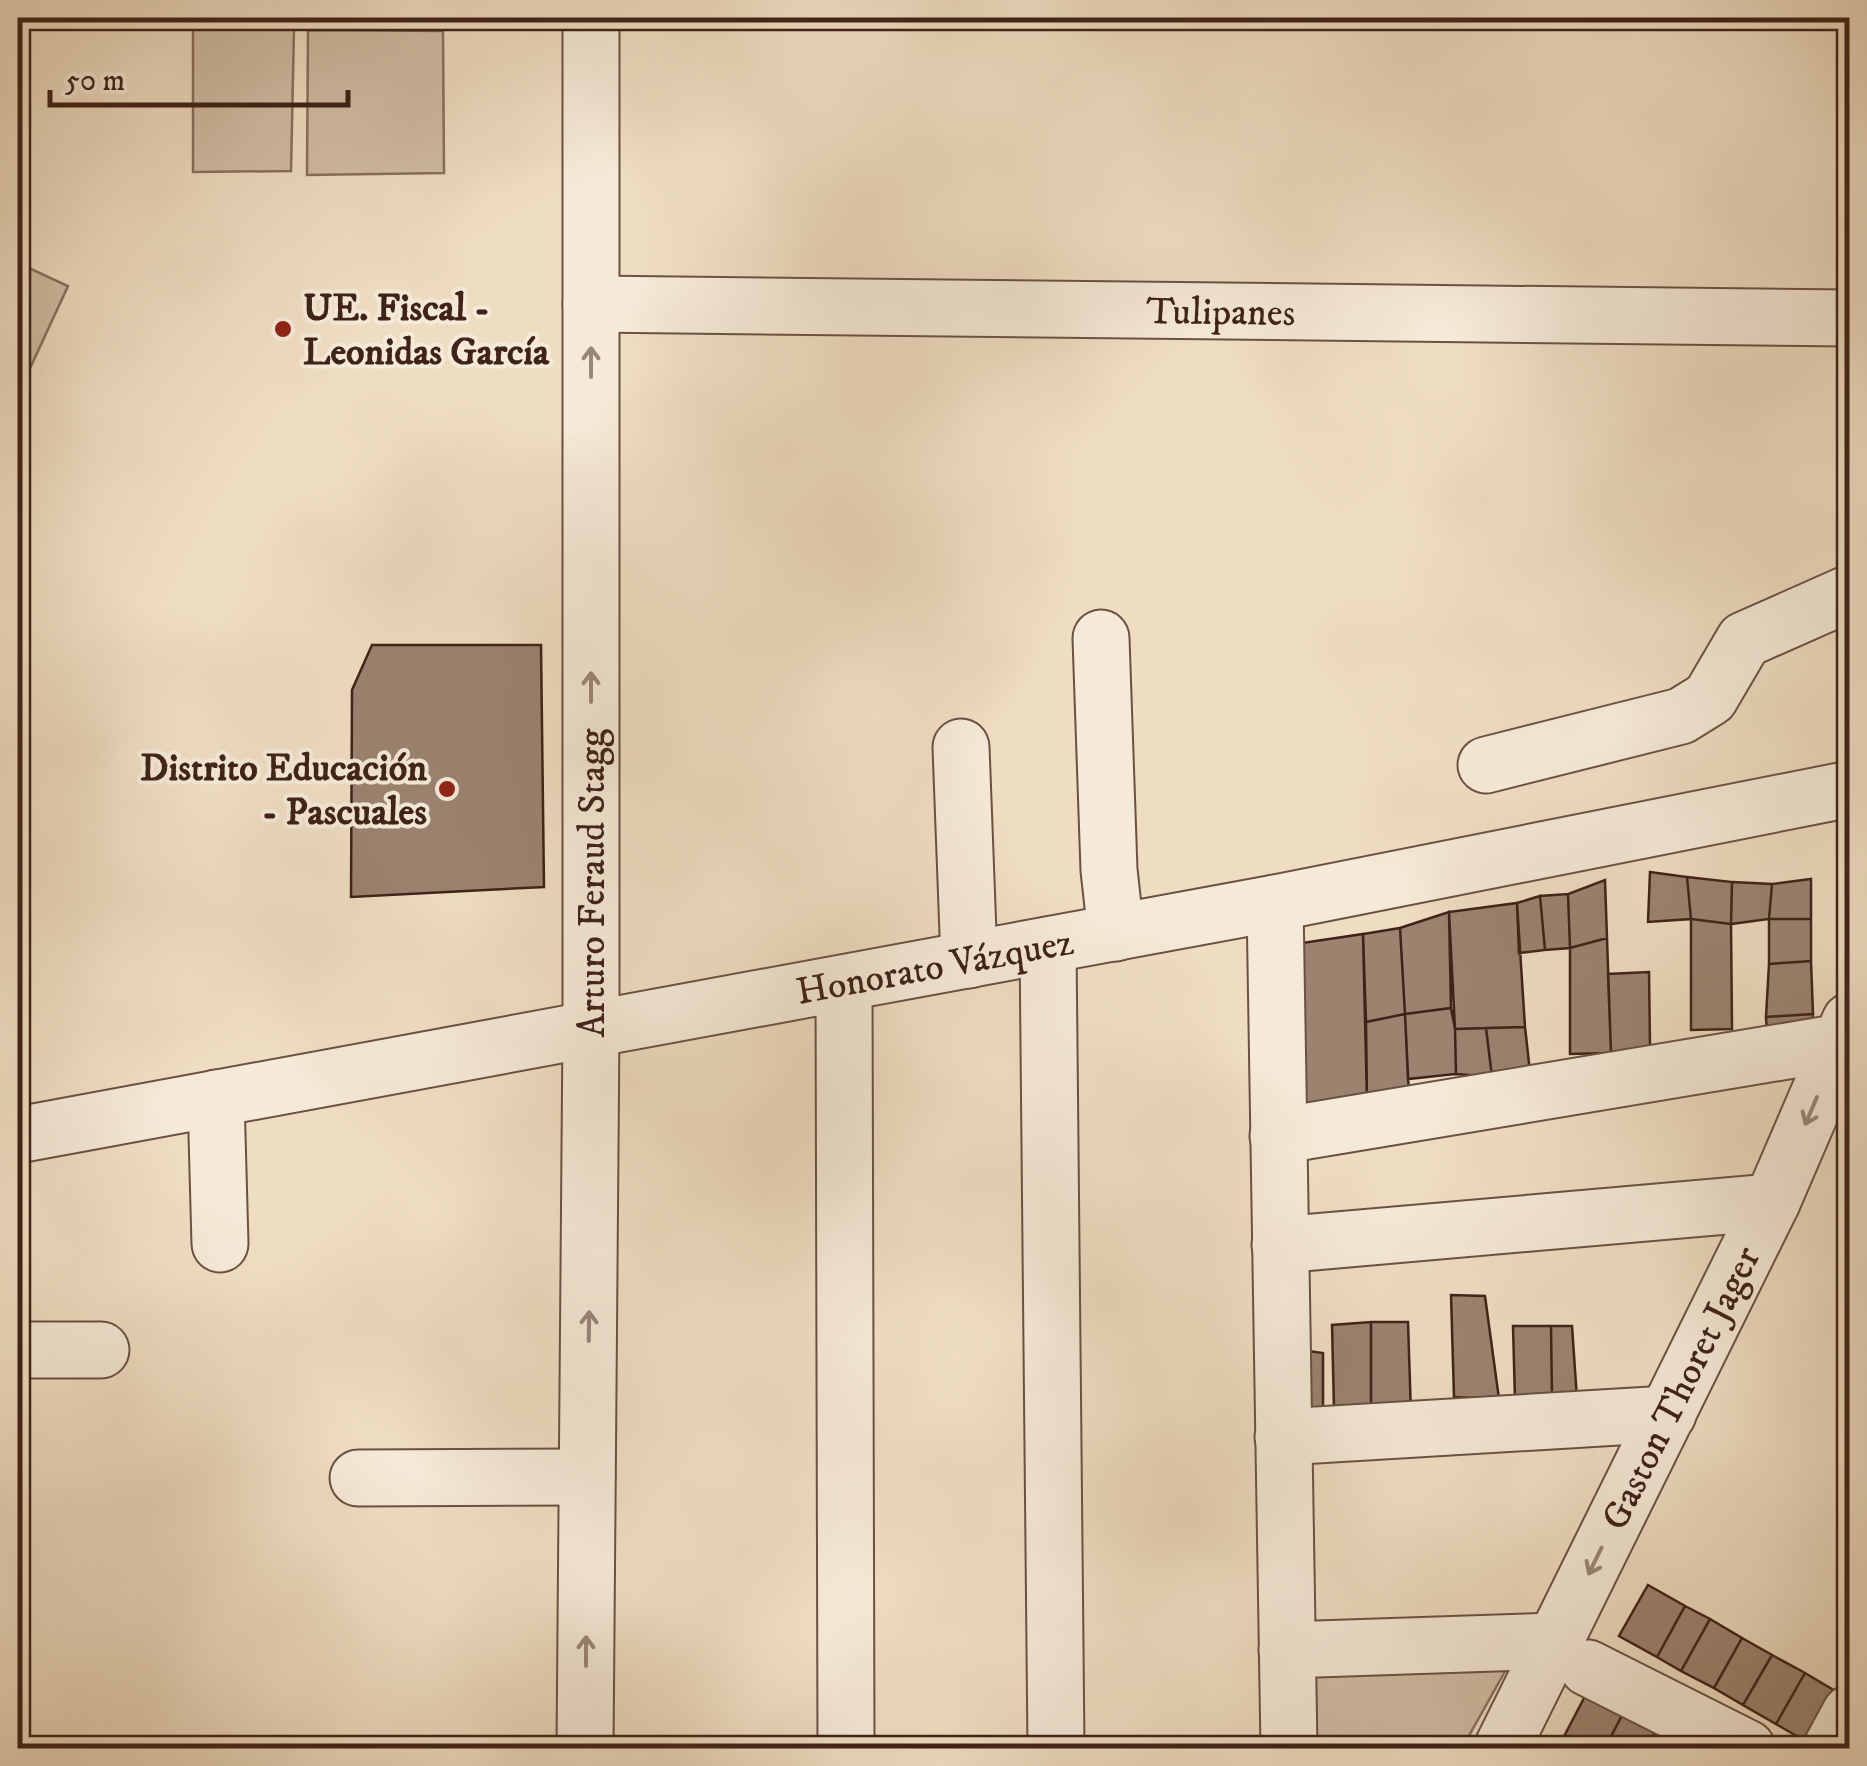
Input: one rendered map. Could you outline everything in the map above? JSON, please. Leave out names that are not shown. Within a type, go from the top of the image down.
[{"type":"street","name":"Arturo Feraud Stagg","points":[[585,1748],[591,1030],[591,18]]},
{"type":"street","name":"Tulipanes","points":[[590,304],[1850,318]]},
{"type":"street","points":[[1486,764],[1680,716],[1710,698],[1744,640],[1850,593]]},
{"type":"street","points":[[1101,638],[1109,870],[1116,933]]},
{"type":"street","points":[[961,747],[969,960]]},
{"type":"street","name":"Honorato Vázquez","points":[[18,1134],[1116,933],[1850,789]]},
{"type":"street","points":[[1275,903],[1289,1748]]},
{"type":"street","points":[[1048,945],[1056,1748]]},
{"type":"street","points":[[844,983],[846,1748]]},
{"type":"street","points":[[1278,1136],[1845,1032]]},
{"type":"street","name":"Gaston Thoret Jager","points":[[1509,1743],[1572,1654],[1668,1414],[1772,1202],[1845,1032]]},
{"type":"street","points":[[216,1098],[220,1244]]},
{"type":"street","points":[[1280,1245],[1772,1202]]},
{"type":"street","points":[[18,1350],[101,1350]]},
{"type":"street","points":[[1283,1437],[1668,1414]]},
{"type":"street","points":[[358,1478],[587,1477]]},
{"type":"street","points":[[1287,1650],[1572,1654],[1746,1748]]},
{"type":"street","points":[[1831,1748],[1850,1714]]},
{"type":"shaded area","points":[[193,28],[294,29],[291,171],[193,172]]},
{"type":"shaded area","points":[[308,30],[443,31],[444,173],[307,175]]},
{"type":"shaded area","points":[[18,263],[68,286],[26,377],[18,374]]},
{"type":"shaded area","points":[[1517,1650],[1462,1748],[1297,1748],[1296,1660]]},
{"type":"building","name":"Distrito Educación - Pascuales","points":[[372,645],[541,645],[544,887],[351,897],[352,690]]},
{"type":"building","points":[[1650,872],[1687,877],[1691,919],[1648,922]]},
{"type":"building","points":[[1687,877],[1732,882],[1731,924],[1691,919]]},
{"type":"building","points":[[1811,879],[1811,919],[1769,919],[1772,884]]},
{"type":"building","points":[[1605,880],[1607,938],[1570,948],[1568,894]]},
{"type":"building","points":[[1732,882],[1772,884],[1769,919],[1731,924]]},
{"type":"building","points":[[1568,894],[1570,948],[1545,950],[1540,896]]},
{"type":"building","points":[[1540,896],[1545,950],[1519,953],[1517,903]]},
{"type":"building","points":[[1517,903],[1525,1027],[1455,1029],[1449,912]]},
{"type":"building","points":[[1449,912],[1451,1008],[1405,1014],[1400,928]]},
{"type":"building","points":[[1691,919],[1731,924],[1732,1029],[1691,1030]]},
{"type":"building","points":[[1769,919],[1811,919],[1811,961],[1769,964]]},
{"type":"building","points":[[1400,928],[1405,1014],[1366,1022],[1363,934]]},
{"type":"building","points":[[1363,934],[1367,1102],[1277,1110],[1275,947]]},
{"type":"building","points":[[1607,938],[1611,1053],[1570,1054],[1570,948]]},
{"type":"building","points":[[1811,961],[1813,1014],[1766,1017],[1769,964]]},
{"type":"building","points":[[1649,972],[1650,1046],[1611,1053],[1608,974]]},
{"type":"building","points":[[1451,1008],[1456,1074],[1408,1079],[1405,1014]]},
{"type":"building","points":[[1405,1014],[1409,1096],[1367,1102],[1366,1022]]},
{"type":"building","points":[[1813,1014],[1812,1033],[1767,1033],[1766,1017]]},
{"type":"building","points":[[1525,1027],[1530,1072],[1492,1077],[1486,1028]]},
{"type":"building","points":[[1486,1028],[1492,1077],[1456,1074],[1455,1029]]},
{"type":"building","points":[[1451,1295],[1485,1296],[1499,1399],[1454,1397]]},
{"type":"building","points":[[1371,1322],[1408,1322],[1411,1415],[1371,1417]]},
{"type":"building","points":[[1371,1322],[1371,1417],[1334,1409],[1332,1325]]},
{"type":"building","points":[[1513,1326],[1551,1326],[1552,1397],[1515,1400]]},
{"type":"building","points":[[1551,1326],[1572,1326],[1577,1399],[1552,1397]]},
{"type":"building","points":[[1294,1349],[1323,1353],[1323,1412],[1293,1411]]},
{"type":"building","points":[[1648,1585],[1685,1606],[1657,1657],[1619,1636]]},
{"type":"building","points":[[1685,1606],[1710,1619],[1681,1671],[1657,1657]]},
{"type":"building","points":[[1710,1619],[1742,1638],[1714,1688],[1681,1671]]},
{"type":"building","points":[[1742,1638],[1772,1655],[1743,1705],[1714,1688]]},
{"type":"building","points":[[1772,1655],[1805,1673],[1776,1724],[1743,1705]]},
{"type":"building","points":[[1805,1673],[1847,1698],[1817,1748],[1776,1724]]},
{"type":"building","points":[[1593,1681],[1630,1700],[1605,1748],[1570,1748],[1560,1744]]},
{"type":"building","points":[[1630,1700],[1663,1718],[1646,1748],[1605,1748]]},
{"type":"building","points":[[1663,1718],[1691,1734],[1683,1748],[1646,1748]]},
{"type":"place","name":"UE. Fiscal - Leonidas García","points":[[283,329]]},
{"type":"place","name":"Distrito Educación - Pascuales","points":[[447,789]]}]
